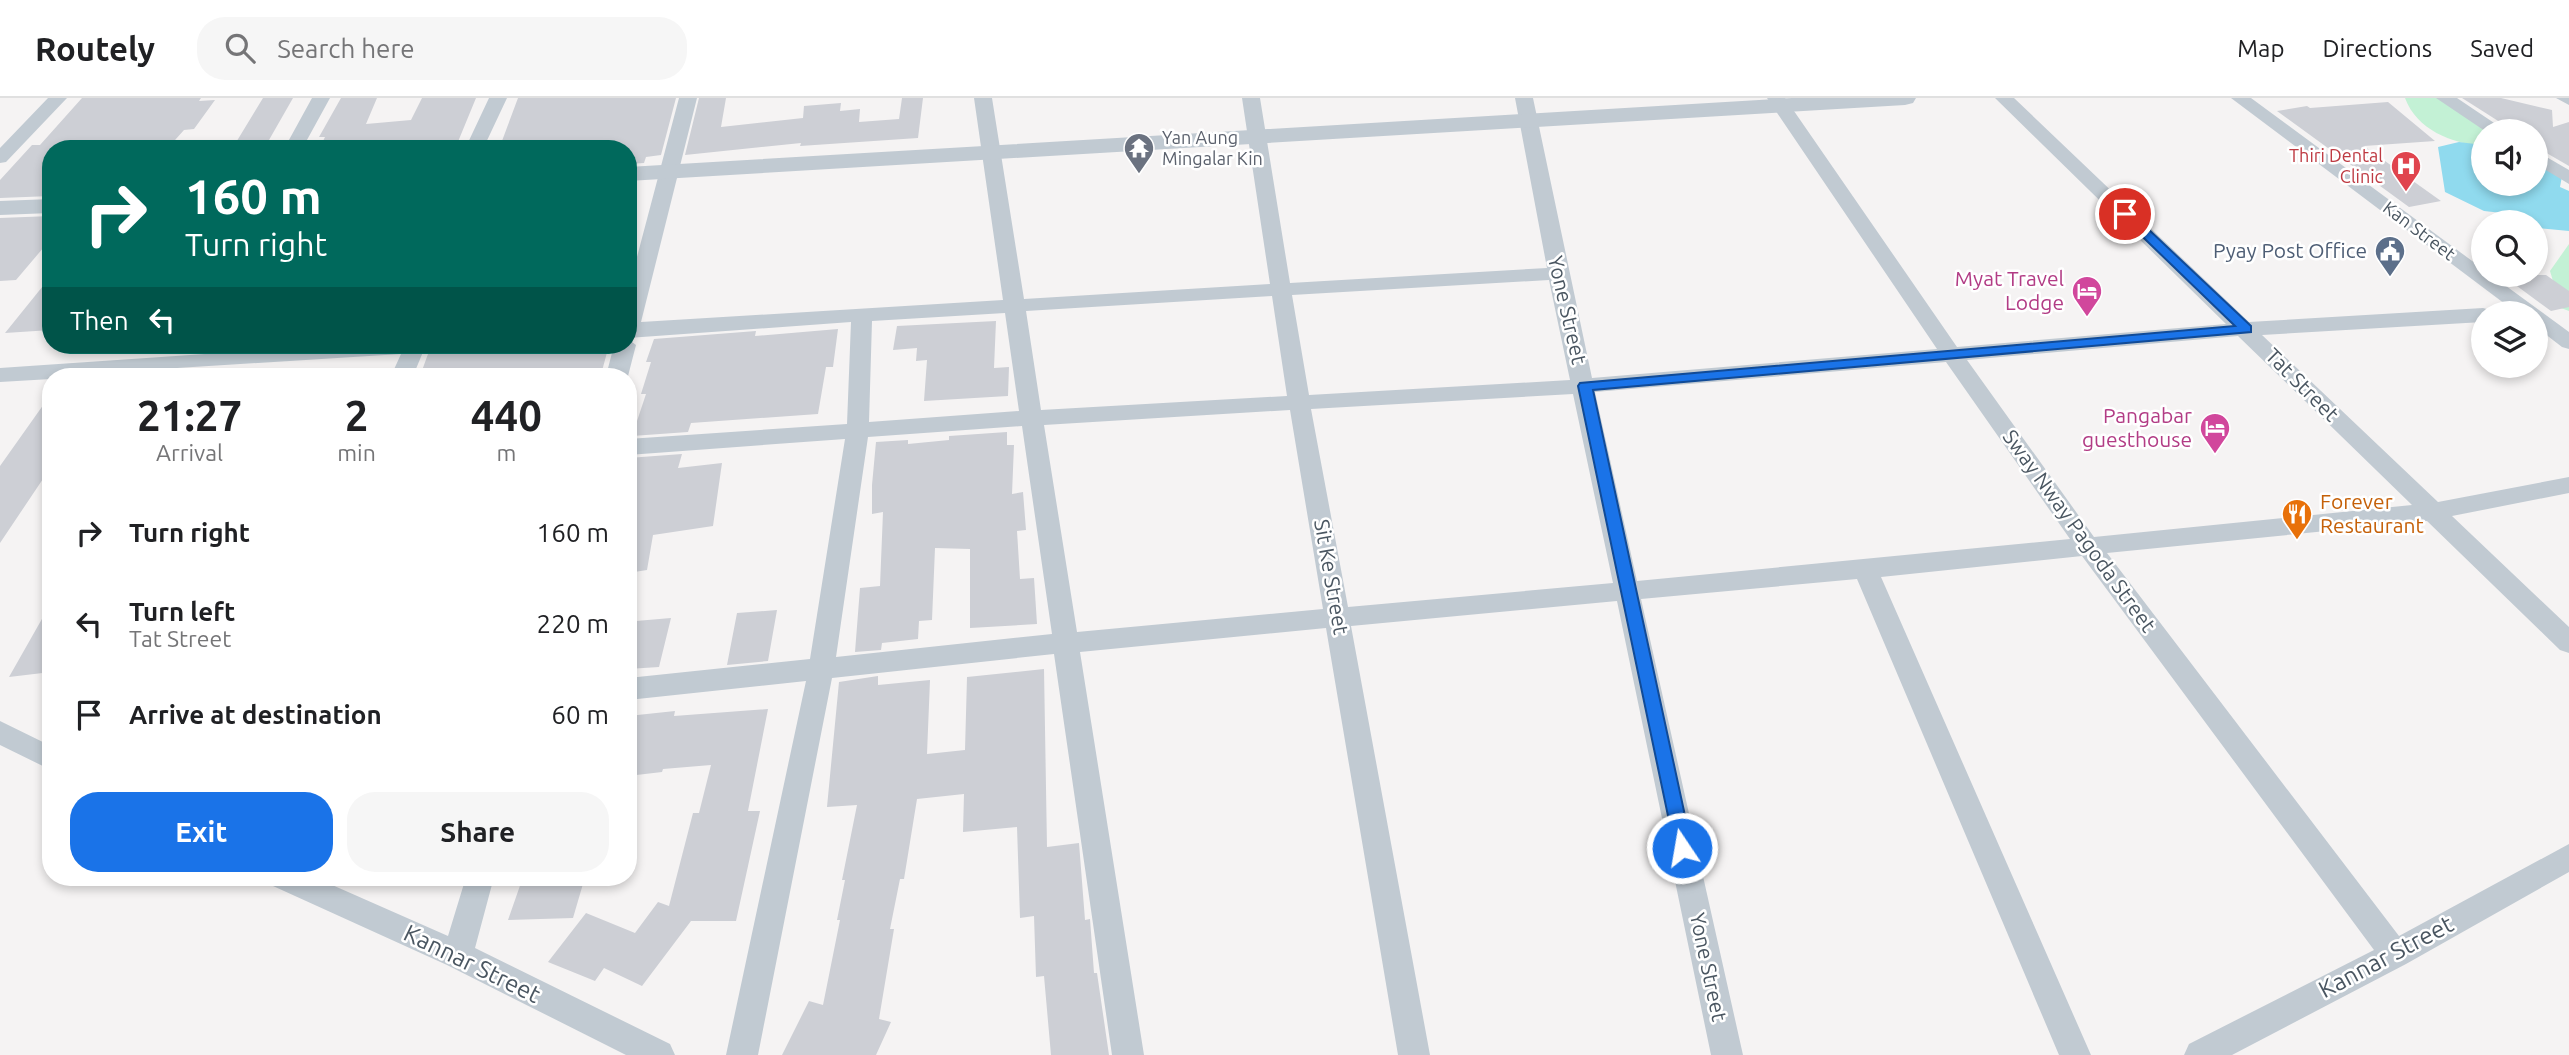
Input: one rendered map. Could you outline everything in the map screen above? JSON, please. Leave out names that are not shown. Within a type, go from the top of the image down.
[{"type":"street","points":[[0,158],[58,98]]},
{"type":"street","points":[[298,140],[321,98]]},
{"type":"street","points":[[478,140],[498,98]]},
{"type":"street","points":[[637,296],[688,98]]},
{"type":"street","points":[[983,98],[1128,1055]]},
{"type":"street","name":"Sit Ke Street","points":[[1251,98],[1299,401],[1414,1055]]},
{"type":"street","points":[[637,173],[1257,135],[1526,110],[1905,98]]},
{"type":"street","name":"Tat Street","points":[[2004,98],[2246,329],[2430,512],[2569,643]]},
{"type":"street","name":"Kan Street","points":[[2240,98],[2513,301]]},
{"type":"street","points":[[2445,98],[2478,119]]},
{"type":"street","name":"Sway Nway Pagoda Street","points":[[1779,102],[1952,355],[2087,545],[2395,954]]},
{"type":"street","name":"Yone Street","points":[[1526,110],[1727,1055]]},
{"type":"street","points":[[2548,164],[2569,178]]},
{"type":"street","points":[[0,208],[42,206]]},
{"type":"street","points":[[637,329],[1559,273]]},
{"type":"street","points":[[742,1055],[821,670],[858,430],[862,315]]},
{"type":"street","points":[[637,446],[1031,418],[1585,386],[2246,329],[2471,316]]},
{"type":"street","name":"Kan Street","points":[[2548,327],[2569,342]]},
{"type":"street","points":[[57,368],[172,354]]},
{"type":"street","points":[[0,375],[42,370]]},
{"type":"street","points":[[637,689],[1064,643],[1865,569],[2430,512],[2569,485]]},
{"type":"street","points":[[1865,569],[2075,1055]]},
{"type":"street","points":[[0,732],[42,754]]},
{"type":"street","name":"Kannar Street","points":[[2200,1055],[2395,954],[2569,857]]},
{"type":"street","name":"Kannar Street","points":[[303,886],[458,955],[659,1055]]},
{"type":"street","points":[[458,955],[477,886]]},
{"type":"green space","points":[[2405,98],[2455,98],[2478,119],[2471,119],[2471,144],[2436,133],[2410,109]]},
{"type":"green space","points":[[2569,244],[2569,311],[2561,308],[2550,271]]},
{"type":"water","points":[[2459,142],[2471,144],[2471,196],[2548,196],[2548,170],[2562,176],[2560,187],[2569,191],[2569,231],[2548,229],[2548,210],[2482,210],[2445,192],[2438,147]]},
{"type":"building","points":[[82,98],[215,100],[194,129],[184,130],[175,140],[44,140]]},
{"type":"building","points":[[263,98],[293,98],[269,140],[237,140]]},
{"type":"building","points":[[341,98],[377,98],[366,124],[411,120],[422,98],[476,98],[459,140],[324,140],[325,137],[319,137]]},
{"type":"building","points":[[518,98],[676,98],[661,155],[646,157],[644,163],[637,163],[637,140],[502,140]]},
{"type":"building","points":[[699,98],[726,98],[721,127],[803,118],[804,106],[841,103],[840,111],[860,109],[859,122],[899,119],[902,98],[923,98],[918,138],[800,146],[801,143],[685,155]]},
{"type":"building","points":[[2462,98],[2501,98],[2552,110],[2553,127],[2569,122],[2569,166],[2548,154],[2548,119],[2495,119]]},
{"type":"building","points":[[2388,102],[2435,141],[2364,146],[2441,201],[2409,207],[2277,111],[2307,106],[2310,108]]},
{"type":"building","points":[[42,143],[42,196],[0,198],[0,180],[32,145]]},
{"type":"building","points":[[42,216],[42,249],[16,280],[0,281],[0,218]]},
{"type":"building","points":[[2548,276],[2569,291],[2569,307],[2551,311],[2548,309],[2548,301],[2537,301],[2518,287],[2548,287]]},
{"type":"building","points":[[42,287],[42,331],[5,333]]},
{"type":"building","points":[[996,321],[994,368],[1009,367],[1008,396],[924,401],[927,360],[916,361],[917,348],[893,350],[897,326]]},
{"type":"building","points":[[838,329],[833,367],[826,367],[818,414],[691,423],[688,432],[637,436],[637,421],[646,394],[641,394],[651,362],[646,362],[654,339],[756,331],[755,336]]},
{"type":"building","points":[[428,354],[607,354],[603,368],[423,368]]},
{"type":"building","points":[[42,407],[42,480],[0,543],[0,466]]},
{"type":"building","points":[[1007,432],[1007,445],[1014,445],[1012,494],[1023,492],[1026,530],[1017,531],[1020,579],[1034,578],[1037,624],[970,628],[970,549],[935,548],[932,620],[919,621],[918,639],[882,643],[881,650],[855,652],[860,588],[880,586],[883,512],[872,514],[876,442],[908,440],[908,444],[949,440],[949,436]]},
{"type":"building","points":[[682,454],[678,468],[722,463],[713,526],[653,535],[647,570],[637,572],[637,457]]},
{"type":"building","points":[[777,610],[768,661],[727,665],[737,613]]},
{"type":"building","points":[[671,618],[659,667],[637,668],[637,621]]},
{"type":"building","points":[[42,619],[42,673],[9,677]]},
{"type":"building","points":[[1044,669],[1047,847],[1079,843],[1085,920],[1090,919],[1094,973],[1097,973],[1109,1055],[1051,1055],[1044,976],[1036,977],[1034,916],[1020,918],[1017,827],[963,832],[964,794],[917,799],[904,879],[900,879],[890,929],[894,929],[879,1019],[891,1022],[876,1055],[782,1055],[809,1001],[823,1005],[840,920],[837,920],[845,880],[842,880],[857,805],[827,807],[839,682],[878,676],[878,685],[930,680],[927,754],[965,750],[967,677]]},
{"type":"building","points":[[768,709],[748,811],[760,811],[736,921],[691,921],[642,986],[604,968],[595,981],[548,962],[586,913],[635,933],[658,902],[669,906],[693,813],[699,813],[711,765],[663,769],[662,772],[637,775],[637,715],[675,711],[674,716]]},
{"type":"building","points":[[520,886],[582,886],[573,918],[508,920]]},
{"type":"place","name":"Yan Aung Mingalar Kin","points":[[1139,175]]},
{"type":"place","name":"Thiri Dental Clinic","points":[[2406,193]]},
{"type":"place","name":"Pyay Post Office","points":[[2390,278]]},
{"type":"place","name":"Myat Travel Lodge","points":[[2087,318]]},
{"type":"place","name":"Pangabar guesthouse","points":[[2215,455]]},
{"type":"place","name":"Forever Restaurant","points":[[2297,541]]},
{"type":"route","points":[[1682,848],[1585,386],[2246,329],[2125,214]]}]
